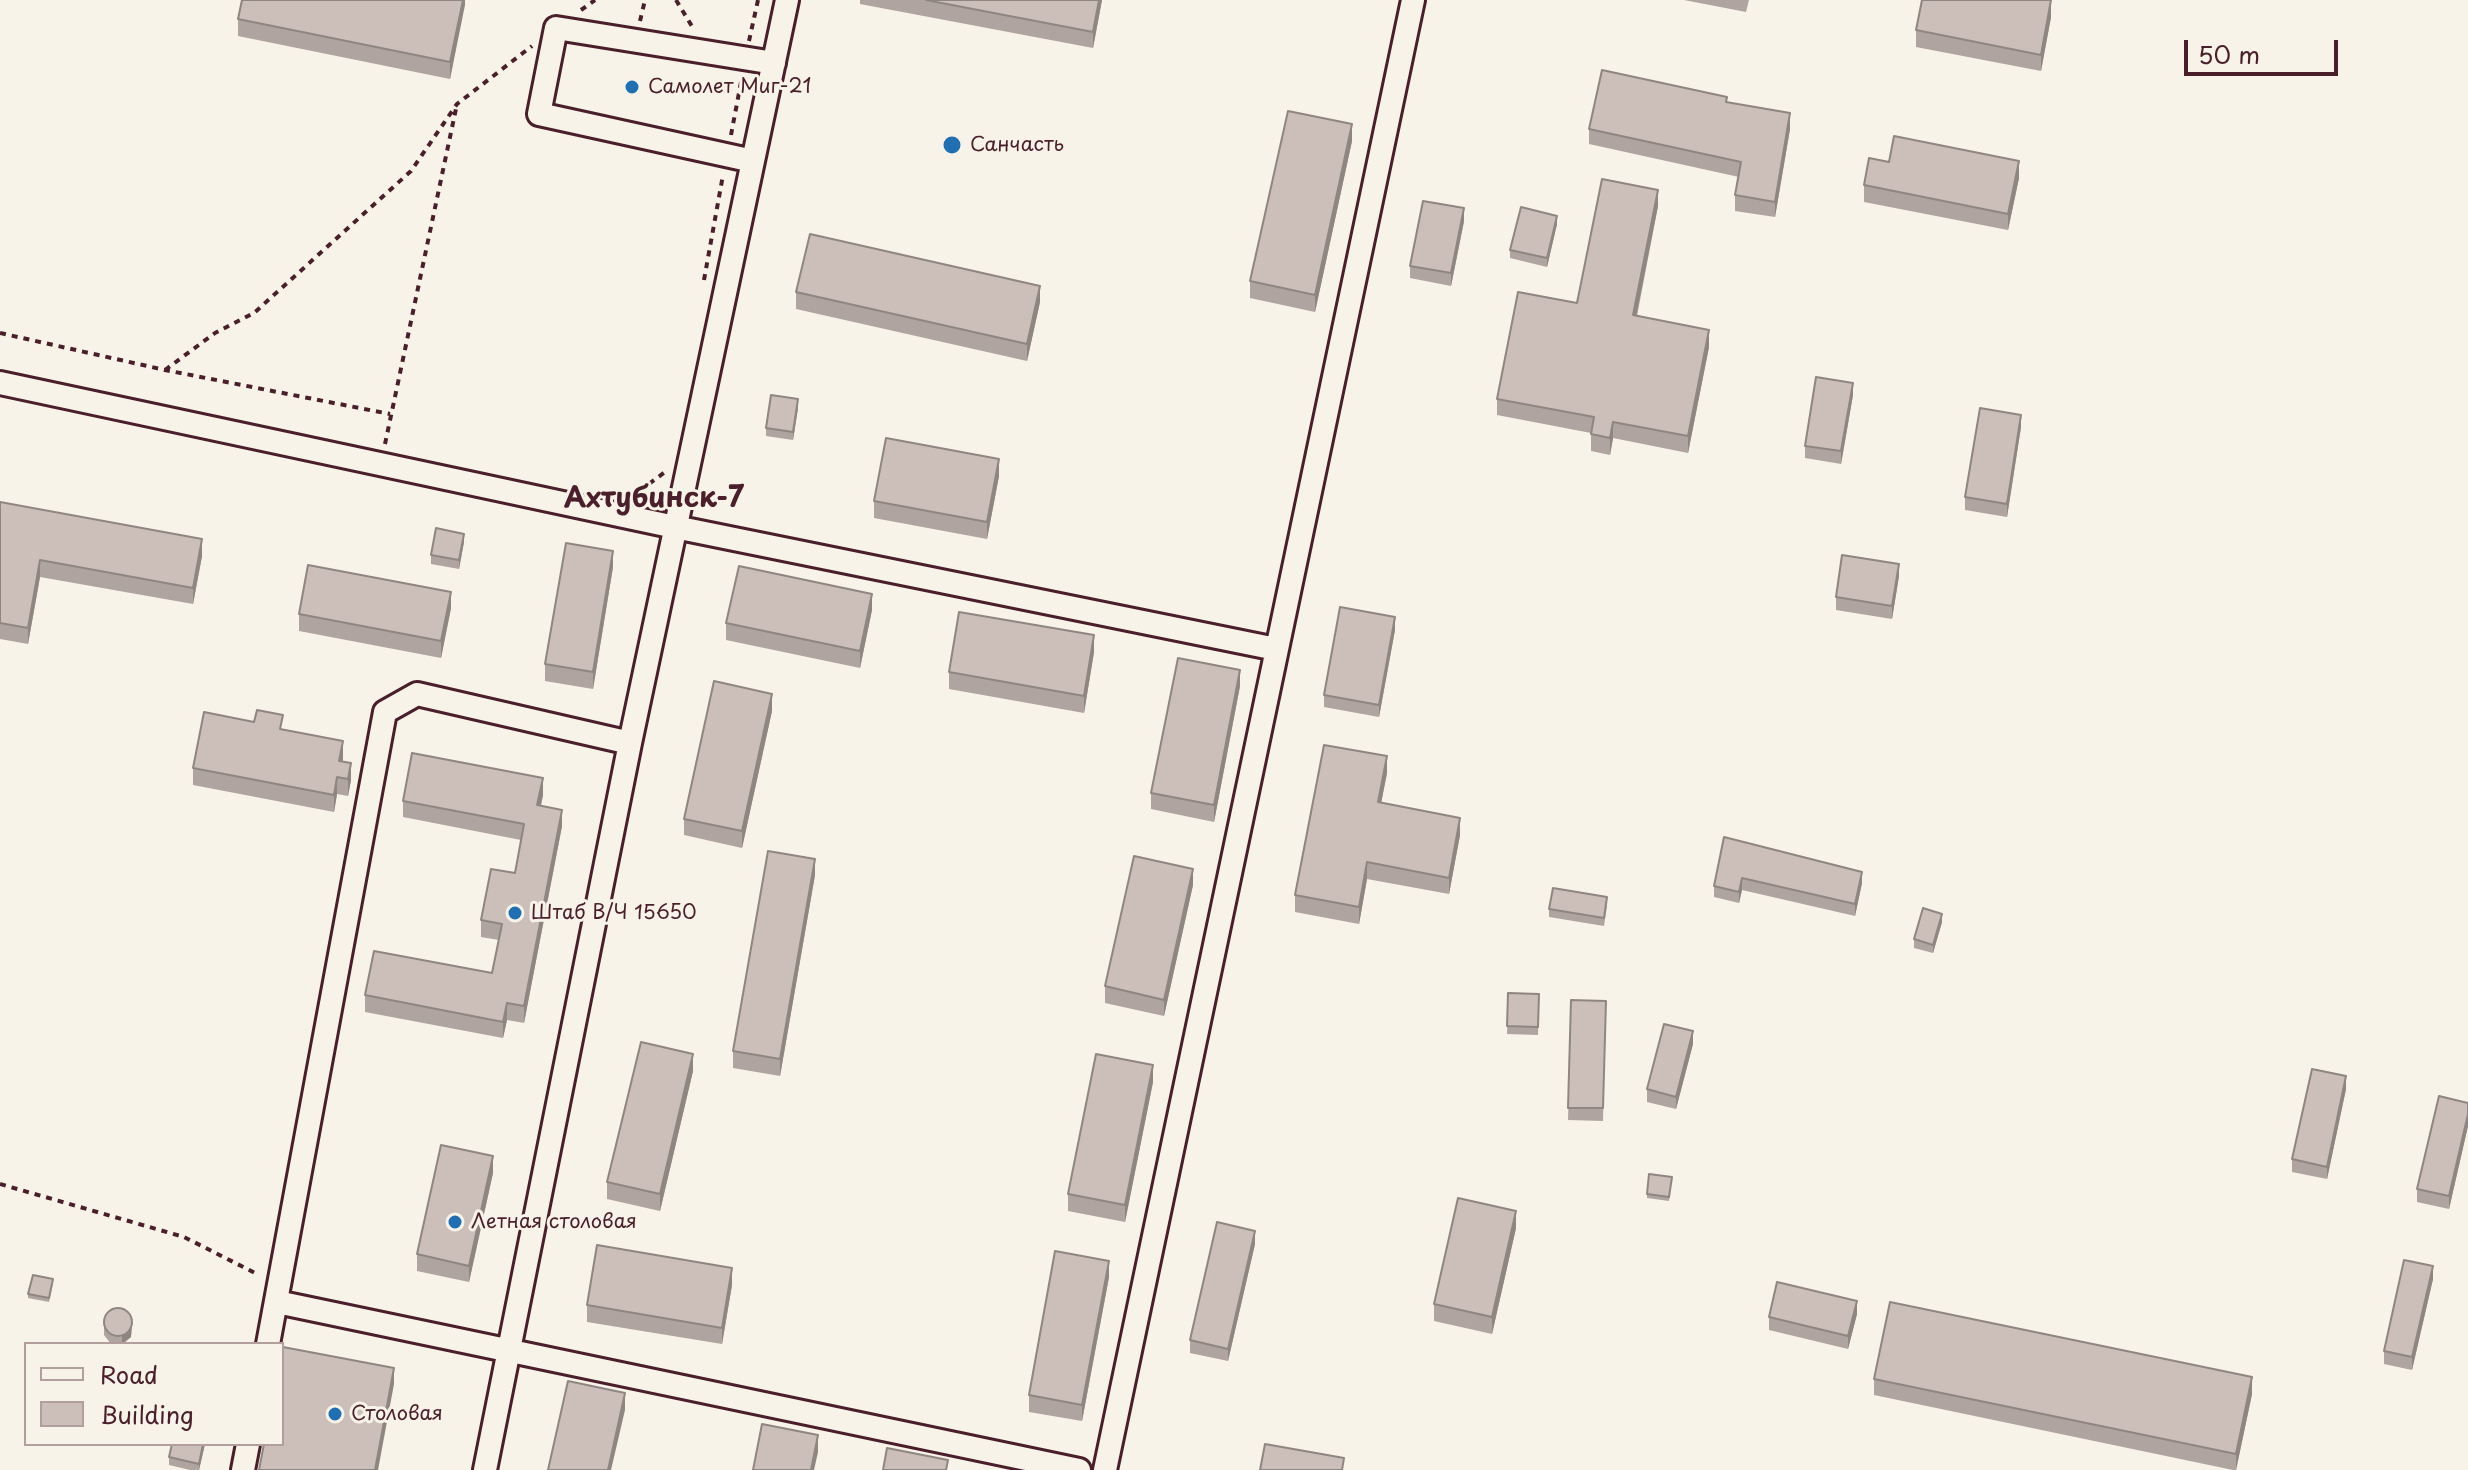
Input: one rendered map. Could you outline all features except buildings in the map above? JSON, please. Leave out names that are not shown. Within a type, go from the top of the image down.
[{"type":"street","points":[[485,1470],[630,743],[787,0]]},
{"type":"street","points":[[1105,1470],[1413,0]]},
{"type":"street","points":[[753,161],[539,114],[556,28],[774,63]]},
{"type":"street","points":[[0,383],[675,527],[1276,649]]},
{"type":"street","points":[[268,1342],[385,712],[417,694],[630,743]]},
{"type":"street","points":[[278,1294],[510,1351],[1079,1470]]},
{"type":"street","points":[[243,1470],[248,1446]]},
{"type":"path","points":[[165,370],[215,333],[254,313],[411,171],[457,104],[595,0]]},
{"type":"path","points":[[704,280],[758,0]]},
{"type":"path","points":[[384,449],[457,104]]},
{"type":"path","points":[[0,333],[165,370],[390,414]]},
{"type":"path","points":[[629,498],[669,469]]},
{"type":"path","points":[[0,1184],[184,1237],[278,1294]]},
{"type":"place","name":"Самолет Миг-21","points":[[632,87]]},
{"type":"place","name":"Санчасть","points":[[952,145]]},
{"type":"place","name":"Штаб В/Ч 15650","points":[[515,913]]},
{"type":"place","name":"Летная столовая","points":[[455,1222]]},
{"type":"place","name":"Столовая","points":[[335,1414]]},
{"type":"district","name":"Ахтубинск-7","points":[[654,499]]}]
